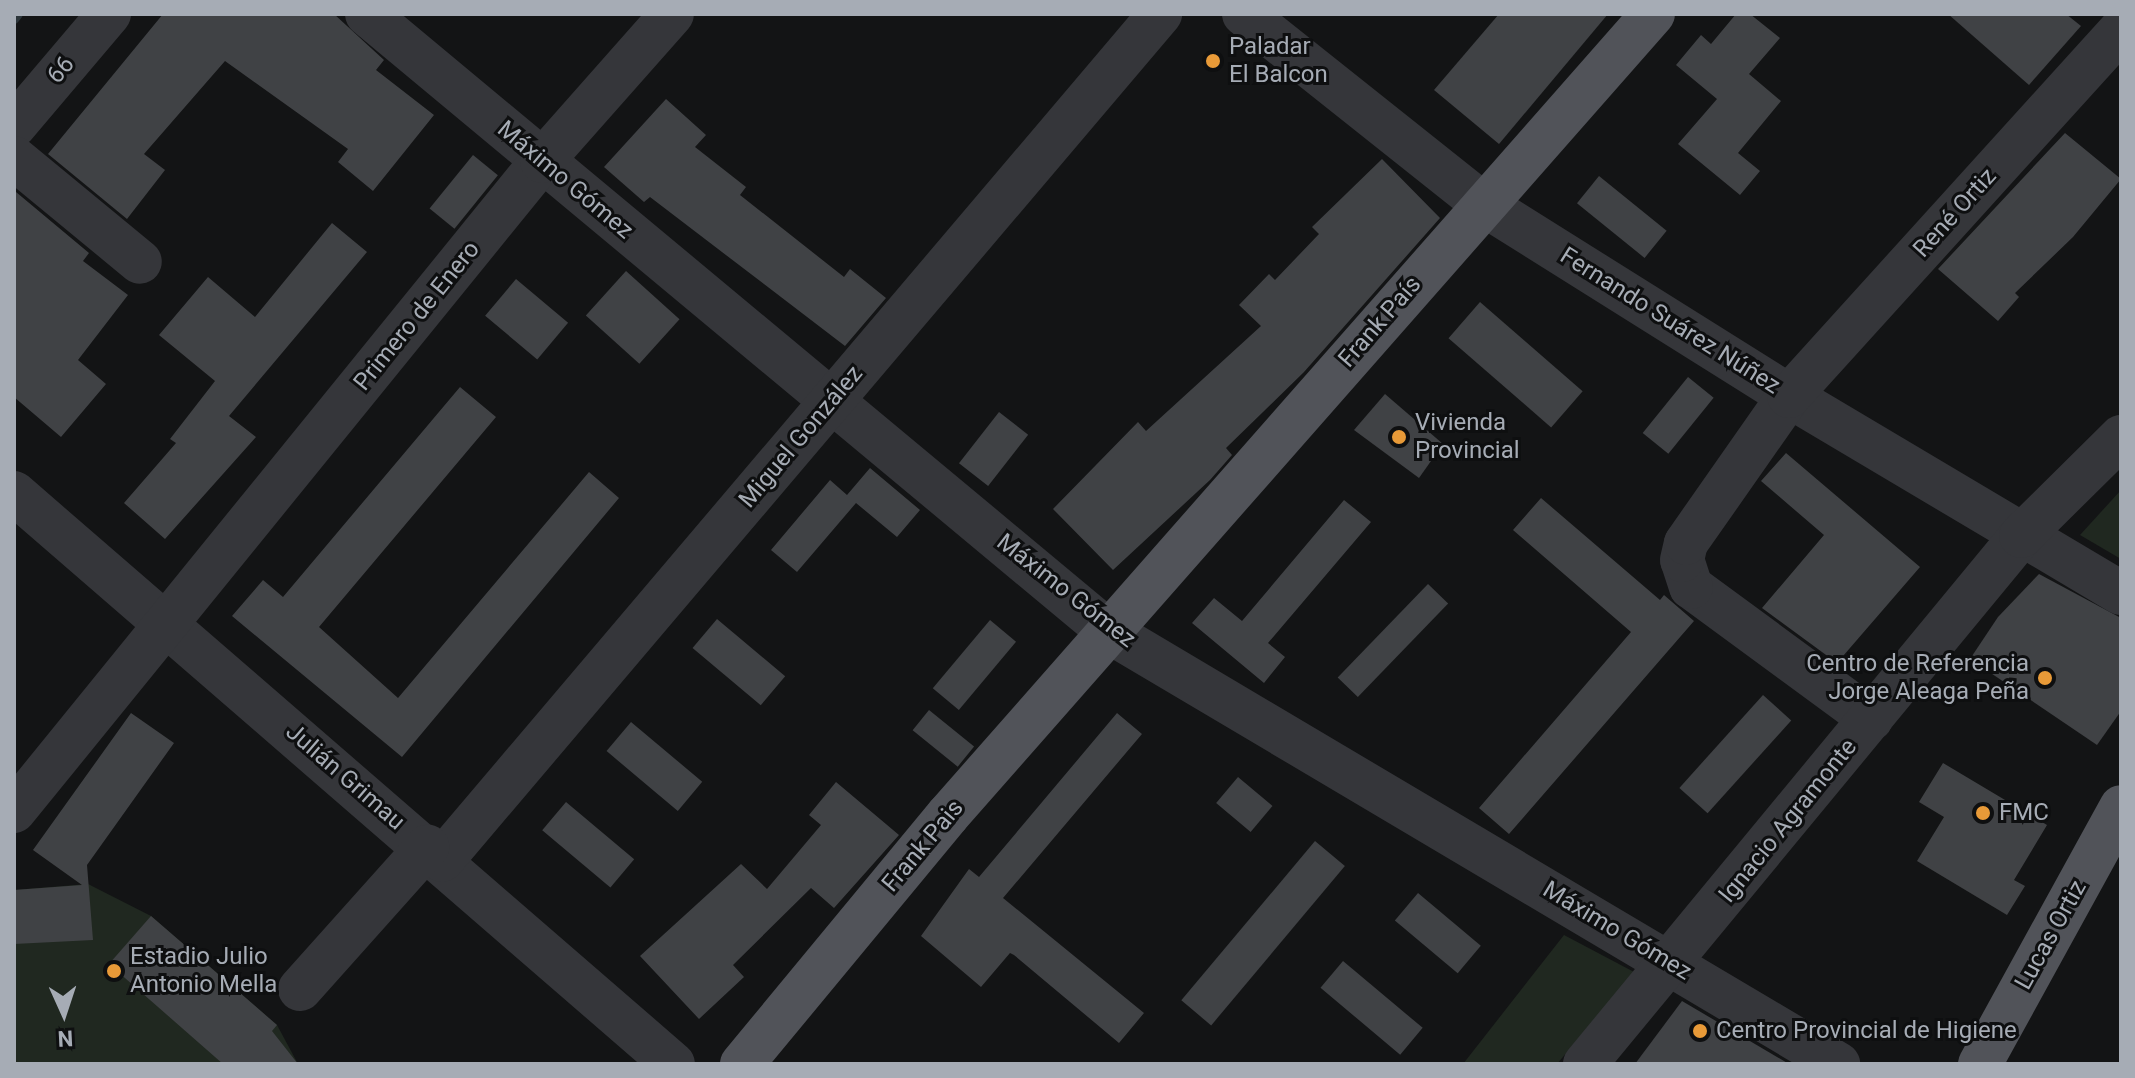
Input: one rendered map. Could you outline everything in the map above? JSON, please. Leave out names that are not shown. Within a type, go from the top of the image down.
[{"type":"main road","name":"Frank País","points":[[1108,631],[1653,14]]},
{"type":"main road","name":"Frank Pais","points":[[742,1064],[1108,631]]},
{"type":"main road","name":"Lucas Ortiz","points":[[1980,1064],[2121,807]]},
{"type":"street","name":"66","points":[[14,126],[109,14]]},
{"type":"street","name":"Máximo Gómez","points":[[367,14],[1108,631],[1838,1064]]},
{"type":"street","name":"Primero de Enero","points":[[14,811],[542,161],[672,14]]},
{"type":"street","name":"Miguel González","points":[[300,989],[434,854],[832,400],[1160,14]]},
{"type":"street","name":"Fernando Suárez Núñez","points":[[1244,14],[1483,204],[1789,396],[2121,593]]},
{"type":"street","name":"René Ortiz","points":[[1871,719],[1691,587],[1682,560],[1686,543],[1789,396],[2121,30]]},
{"type":"street","points":[[14,158],[140,262]]},
{"type":"street","name":"Ignacio Agramonte","points":[[1585,1064],[1672,963],[2021,536],[2121,437]]},
{"type":"street","name":"Julián Grimau","points":[[14,493],[673,1064]]},
{"type":"shaded area","points":[[2121,490],[2121,559],[2080,535]]},
{"type":"shaded area","name":"Estadio Julio Antonio Mella","points":[[88,884],[151,916],[277,1025],[298,1064],[14,1064],[14,890]]},
{"type":"shaded area","points":[[1564,935],[1634,972],[1557,1064],[1463,1064]]},
{"type":"building","points":[[163,14],[334,14],[384,60],[376,70],[434,115],[373,191],[338,162],[348,149],[225,61],[144,154],[165,170],[127,219],[48,154]]},
{"type":"building","points":[[1499,14],[1608,14],[1499,144],[1434,90]]},
{"type":"building","points":[[1736,14],[1750,14],[1780,38],[1749,74],[1781,101],[1738,153],[1760,171],[1740,195],[1678,144],[1717,99],[1676,65],[1701,35],[1711,44]]},
{"type":"building","points":[[1948,14],[2066,14],[2081,26],[2029,85]]},
{"type":"building","points":[[666,99],[706,135],[695,147],[746,187],[740,195],[844,277],[850,269],[886,298],[845,346],[650,197],[644,202],[604,167]]},
{"type":"building","points":[[2065,133],[2121,179],[2073,237],[2015,293],[2019,297],[1998,321],[1938,269]]},
{"type":"building","points":[[473,155],[498,175],[454,229],[430,209]]},
{"type":"building","points":[[1382,159],[1440,218],[1304,372],[1226,448],[1232,455],[1210,480],[1113,570],[1053,509],[1138,422],[1146,431],[1261,326],[1239,305],[1269,274],[1275,280],[1319,234],[1312,227]]},
{"type":"building","points":[[1599,176],[1667,231],[1645,258],[1577,203]]},
{"type":"building","points":[[16,192],[89,253],[83,261],[128,295],[78,360],[106,384],[61,437],[14,397]]},
{"type":"building","points":[[332,223],[367,252],[229,416],[256,437],[165,539],[124,503],[176,443],[170,439],[215,381],[159,335],[208,277],[255,317]]},
{"type":"building","points":[[626,271],[680,319],[639,364],[586,316]]},
{"type":"building","points":[[516,279],[568,323],[537,359],[485,316]]},
{"type":"building","points":[[1480,302],[1583,391],[1551,427],[1449,338]]},
{"type":"building","points":[[1688,377],[1714,398],[1668,454],[1643,433]]},
{"type":"building","points":[[460,387],[496,417],[319,627],[398,698],[589,472],[619,498],[402,757],[232,616],[263,580],[283,597]]},
{"type":"building","name":"Vivienda Provincial","points":[[1385,394],[1443,444],[1419,478],[1354,430]]},
{"type":"building","points":[[999,412],[1028,435],[988,486],[959,463]]},
{"type":"building","points":[[1786,453],[1920,567],[1837,663],[1762,608],[1824,535],[1761,481]]},
{"type":"building","points":[[870,468],[920,510],[897,537],[856,503],[797,572],[771,550],[830,480],[847,495]]},
{"type":"building","points":[[1541,498],[1660,600],[1664,595],[1694,621],[1509,834],[1479,808],[1631,632],[1513,530]]},
{"type":"building","points":[[1344,500],[1371,522],[1268,643],[1285,657],[1264,683],[1192,623],[1214,598],[1242,621]]},
{"type":"building","points":[[2039,574],[2121,618],[2121,711],[2097,745],[1970,659],[1998,617]]},
{"type":"building","points":[[1428,584],[1448,603],[1358,697],[1338,678]]},
{"type":"building","points":[[717,619],[785,676],[761,705],[693,648]]},
{"type":"building","points":[[990,620],[1016,642],[959,710],[933,688]]},
{"type":"building","points":[[1763,695],[1791,720],[1708,813],[1679,788]]},
{"type":"building","points":[[929,710],[974,747],[958,767],[913,730]]},
{"type":"building","points":[[131,713],[174,743],[87,865],[93,940],[14,944],[14,890],[82,885],[33,850]]},
{"type":"building","points":[[1117,713],[1142,734],[1003,898],[1144,1013],[1119,1043],[1014,955],[1010,953],[981,987],[921,936],[969,869],[979,877]]},
{"type":"building","points":[[631,722],[702,782],[678,811],[607,751]]},
{"type":"building","points":[[1943,763],[2047,825],[2014,880],[2025,886],[2007,915],[1917,861],[1944,817],[1919,802]]},
{"type":"building","points":[[1238,777],[1272,806],[1251,832],[1216,803]]},
{"type":"building","points":[[836,782],[899,835],[834,908],[811,888],[733,965],[744,977],[699,1019],[640,956],[741,864],[767,889],[821,825],[809,815]]},
{"type":"building","points":[[566,802],[634,859],[610,888],[542,830]]},
{"type":"building","points":[[1315,841],[1345,866],[1211,1025],[1181,1000]]},
{"type":"building","points":[[1418,893],[1481,946],[1458,973],[1395,921]]},
{"type":"building","points":[[151,916],[277,1025],[272,1031],[298,1064],[223,1064],[109,964]]},
{"type":"building","points":[[1343,961],[1423,1028],[1400,1055],[1321,988]]},
{"type":"building","name":"Centro Provincial de Higiene","points":[[1682,1001],[1789,1064],[1635,1064]]},
{"type":"waterway","points":[[14,19],[18,14]]},
{"type":"place","name":"Paladar El Balcon","points":[[1213,61]]},
{"type":"place","name":"Vivienda Provincial","points":[[1399,437]]},
{"type":"place","name":"Centro de Referencia Jorge Aleaga Peña","points":[[2045,678]]},
{"type":"place","name":"FMC","points":[[1983,813]]},
{"type":"place","name":"Estadio Julio Antonio Mella","points":[[114,971]]},
{"type":"place","name":"Centro Provincial de Higiene","points":[[1700,1031]]}]
